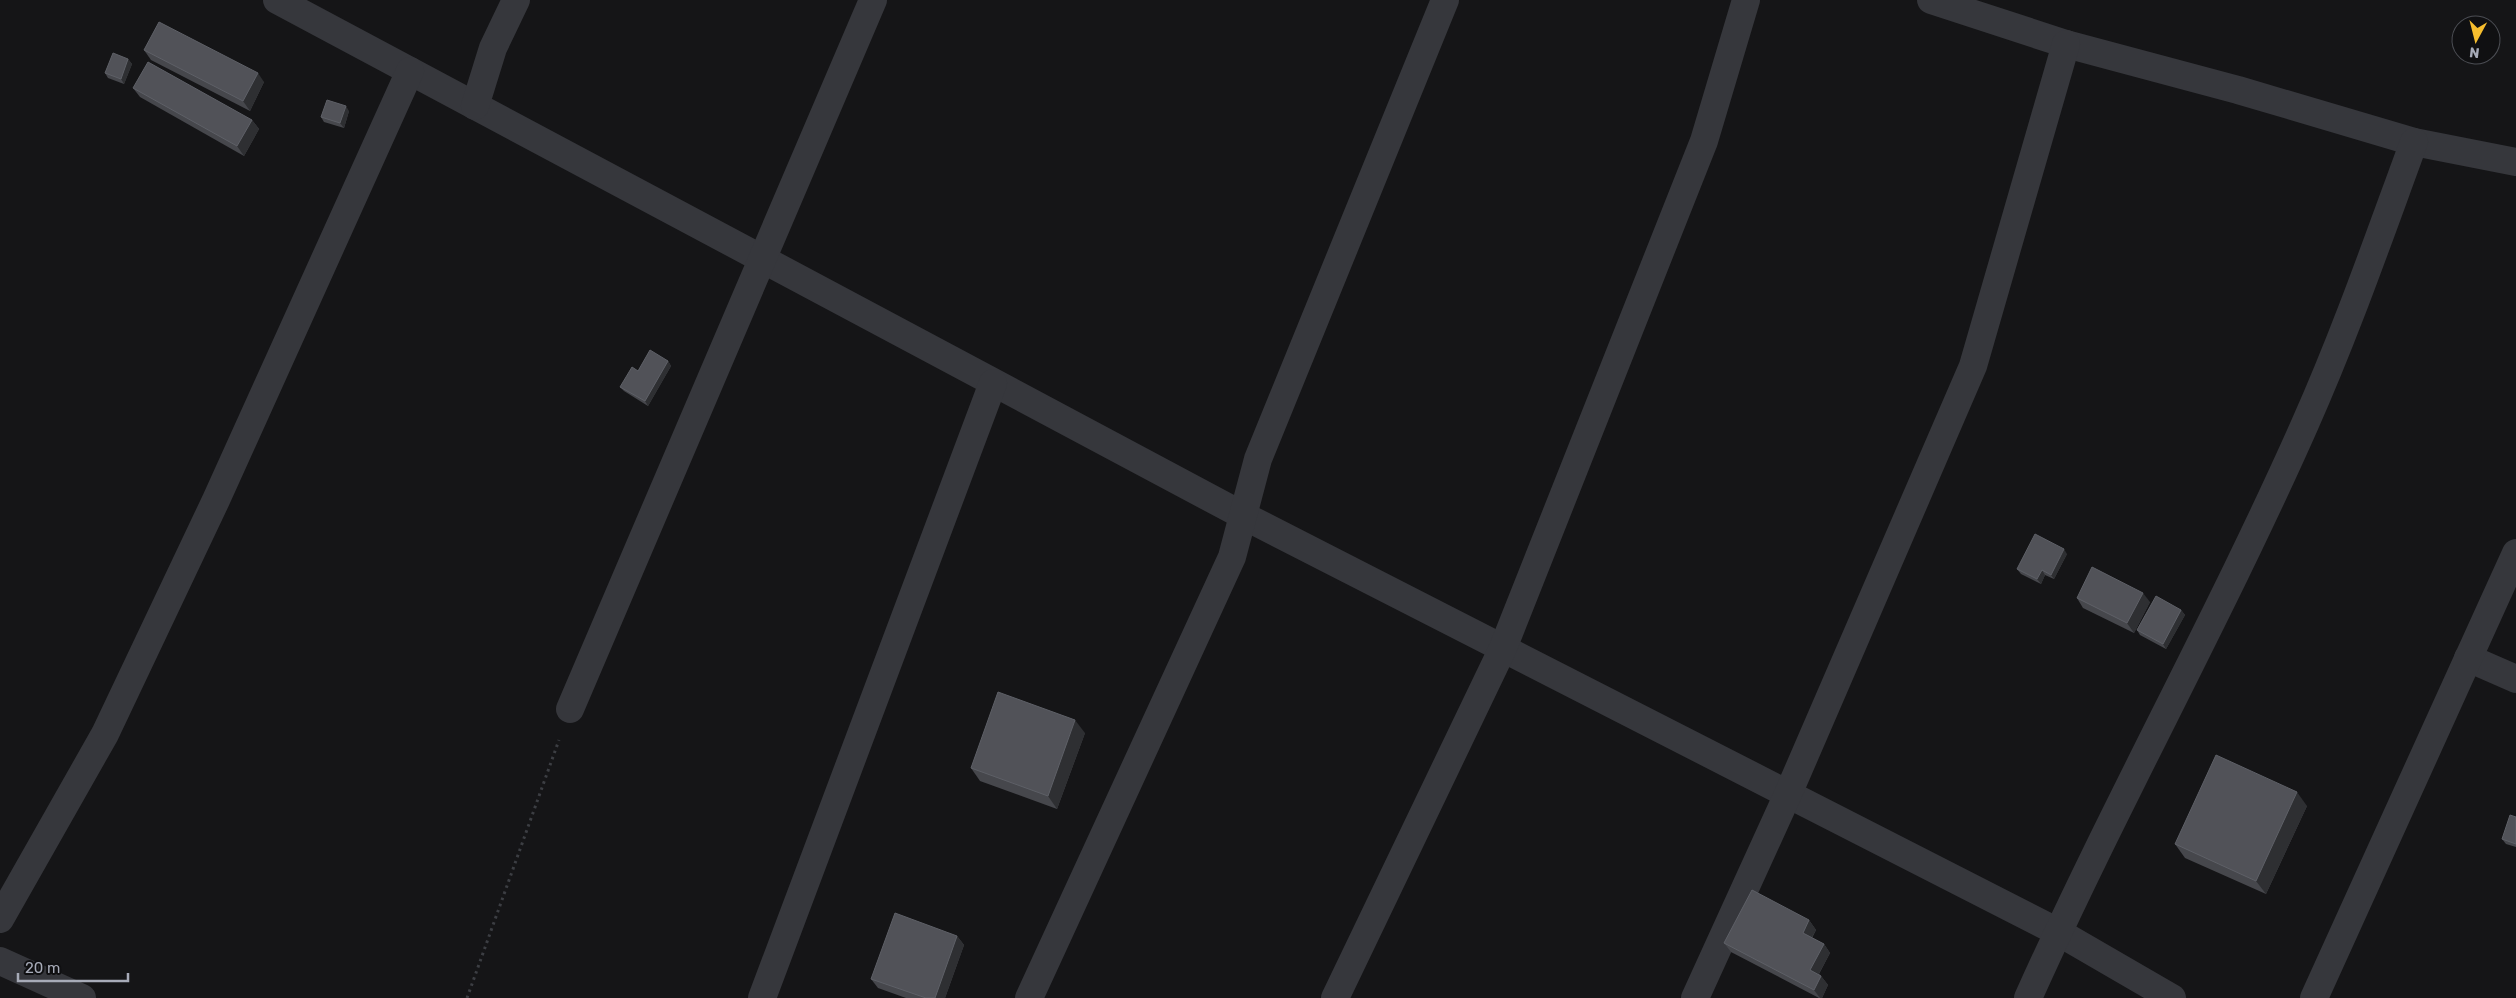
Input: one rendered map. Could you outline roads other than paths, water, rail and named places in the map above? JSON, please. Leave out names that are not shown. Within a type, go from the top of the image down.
[{"type":"street","points":[[277,0],[1244,516],[2058,932],[2172,998]]},
{"type":"street","points":[[475,106],[493,48],[516,0]]},
{"type":"street","points":[[570,709],[874,0]]},
{"type":"street","points":[[1029,998],[1232,557],[1258,459],[1445,0]]},
{"type":"street","points":[[1335,998],[1503,648],[1704,141],[1746,0]]},
{"type":"street","points":[[1931,0],[2066,44],[2238,90],[2414,142],[2516,162]]},
{"type":"street","points":[[1695,998],[1788,794],[1973,366],[2066,44]]},
{"type":"street","points":[[0,919],[105,734],[220,491],[410,71]]},
{"type":"street","points":[[2028,998],[2058,932],[2305,424],[2345,327],[2414,142]]},
{"type":"street","points":[[762,998],[993,383]]},
{"type":"street","points":[[2314,998],[2516,553]]},
{"type":"street","points":[[2468,658],[2516,679]]},
{"type":"street","points":[[0,961],[82,998]]}]
